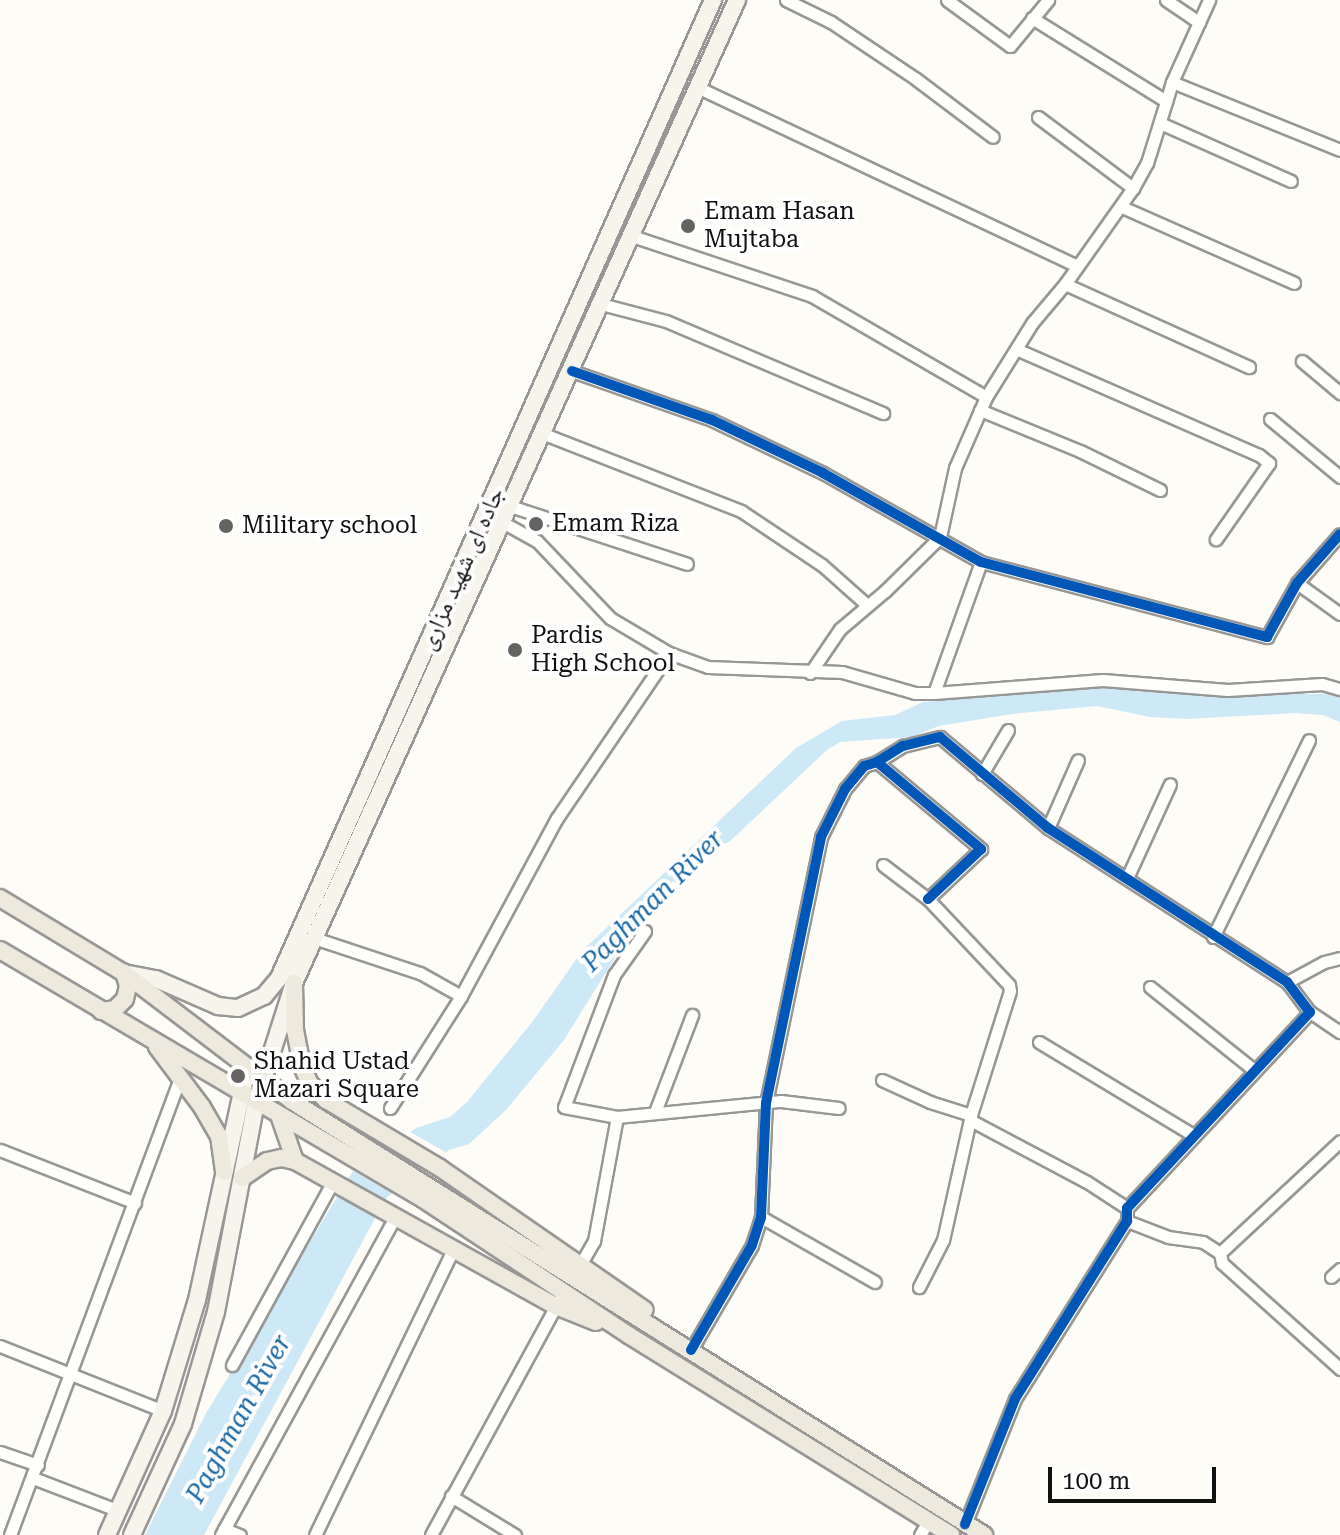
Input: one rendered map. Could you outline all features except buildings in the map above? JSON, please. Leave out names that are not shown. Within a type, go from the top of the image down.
[{"type":"main road","name":"جاده ای شهید مزاری","points":[[124,973],[156,979],[218,1006],[238,1008],[264,996],[279,978],[713,0]]},
{"type":"main road","name":"جاده ای شهید مزاری","points":[[132,1535],[183,1424],[216,1312],[256,1102],[294,983],[504,523],[737,0]]},
{"type":"main road","points":[[0,898],[124,973],[358,1152]]},
{"type":"main road","points":[[0,950],[256,1102],[358,1152],[426,1192],[568,1285],[691,1350],[984,1535]]},
{"type":"main road","points":[[101,1011],[115,1009],[125,999],[128,986],[124,973]]},
{"type":"main road","points":[[294,983],[295,1030],[302,1066],[310,1084],[338,1109],[440,1168],[568,1285],[630,1336],[774,1425],[924,1528],[951,1535]]},
{"type":"main road","points":[[154,1043],[219,1136],[224,1172]]},
{"type":"main road","points":[[107,1535],[163,1411],[197,1300],[247,1068]]},
{"type":"main road","points":[[279,1115],[295,1161]]},
{"type":"main road","points":[[242,1178],[267,1161],[281,1158],[295,1161],[454,1248],[568,1285]]},
{"type":"main road","points":[[774,1425],[786,1410]]},
{"type":"street","points":[[786,0],[843,30],[993,137]]},
{"type":"street","points":[[947,0],[1010,46],[1048,0]]},
{"type":"street","points":[[1166,0],[1199,22]]},
{"type":"street","points":[[810,673],[840,629],[940,537],[955,468],[986,397],[1032,323],[1065,284],[1133,188],[1147,163],[1172,82],[1209,0]]},
{"type":"street","points":[[1032,18],[1166,101]]},
{"type":"street","points":[[1172,82],[1340,150]]},
{"type":"street","points":[[699,88],[1077,266]]},
{"type":"street","points":[[1038,117],[1133,188]]},
{"type":"street","points":[[1160,123],[1291,181]]},
{"type":"street","points":[[1122,207],[1294,283]]},
{"type":"street","points":[[632,236],[812,296],[986,397]]},
{"type":"street","points":[[1065,284],[1249,367]]},
{"type":"street","points":[[601,304],[666,321],[883,413]]},
{"type":"street","points":[[1016,349],[1259,455],[1269,463],[1216,539]]},
{"type":"street","points":[[1302,361],[1340,393]]},
{"type":"street","points":[[572,371],[712,420],[823,473],[981,562],[1267,637],[1297,583],[1340,534]]},
{"type":"street","points":[[980,410],[1080,451],[1160,490]]},
{"type":"street","points":[[1270,419],[1340,477]]},
{"type":"street","points":[[544,434],[741,511],[822,565],[867,605]]},
{"type":"street","points":[[510,506],[687,564]]},
{"type":"street","points":[[504,523],[537,541],[610,618],[669,653],[708,667],[842,672],[915,696],[1103,680],[1228,690],[1322,684],[1340,689]]},
{"type":"street","points":[[934,693],[981,562]]},
{"type":"street","points":[[1297,583],[1340,614]]},
{"type":"street","points":[[390,1108],[461,996],[557,818],[669,653]]},
{"type":"street","points":[[982,774],[1008,730]]},
{"type":"street","points":[[691,1350],[752,1245],[761,1217],[766,1103],[821,837],[845,789],[864,766],[903,746],[940,737],[1048,828],[1287,982],[1310,1012],[1340,1032]]},
{"type":"street","points":[[1213,937],[1309,740]]},
{"type":"street","points":[[1048,828],[1078,760]]},
{"type":"street","points":[[877,762],[981,849],[928,899]]},
{"type":"street","points":[[1127,878],[1170,784]]},
{"type":"street","points":[[883,865],[928,899],[1009,985],[1010,991],[971,1118],[943,1240],[919,1287]]},
{"type":"street","points":[[645,931],[614,975],[564,1105],[577,1111],[617,1117],[781,1101],[839,1108]]},
{"type":"street","points":[[314,938],[420,973],[461,996]]},
{"type":"street","points":[[1287,982],[1324,962],[1340,958]]},
{"type":"street","points":[[1150,987],[1254,1070]]},
{"type":"street","points":[[965,1524],[1015,1399],[1127,1221],[1127,1208],[1310,1012]]},
{"type":"street","points":[[655,1112],[692,1015]]},
{"type":"street","points":[[1039,1042],[1193,1135]]},
{"type":"street","points":[[10,1535],[180,1079]]},
{"type":"street","points":[[882,1080],[971,1118],[1087,1182],[1127,1208]]},
{"type":"street","points":[[431,1535],[594,1241],[617,1117]]},
{"type":"street","points":[[1220,1253],[1340,1141]]},
{"type":"street","points":[[0,1150],[135,1203]]},
{"type":"street","points":[[232,1365],[336,1182]]},
{"type":"street","points":[[240,1535],[223,1532],[391,1213]]},
{"type":"street","points":[[761,1217],[875,1282]]},
{"type":"street","points":[[1127,1221],[1168,1237],[1203,1242],[1220,1253],[1222,1263],[1340,1369]]},
{"type":"street","points":[[315,1535],[454,1248]]},
{"type":"street","points":[[0,1346],[71,1377],[163,1411]]},
{"type":"street","points":[[0,1452],[38,1465]]},
{"type":"street","points":[[33,1478],[119,1511]]},
{"type":"street","points":[[451,1496],[515,1535]]},
{"type":"water","name":"Paghman River","points":[[1110,687],[1215,694],[1331,694],[1340,696],[1340,722],[1323,715],[1296,713],[1187,719],[1150,717],[1097,706],[1012,714],[939,726],[911,737],[840,742],[827,750],[729,842],[717,846],[681,879],[629,935],[564,1040],[506,1110],[469,1144],[449,1150],[386,1198],[204,1535],[145,1535],[205,1415],[353,1171],[416,1128],[450,1117],[467,1102],[533,1021],[582,951],[796,748],[842,721],[895,715],[923,702]]},
{"type":"pier","points":[[407,1130],[449,1154],[395,1195],[350,1169]]},
{"type":"cycle path","points":[[572,371],[712,420],[823,473],[981,562],[1267,637],[1297,583],[1340,534]]},
{"type":"cycle path","points":[[877,762],[903,746],[940,737],[1048,828],[1287,982],[1310,1012],[1127,1208],[1127,1221],[1015,1399],[965,1524]]},
{"type":"cycle path","points":[[691,1350],[752,1245],[761,1217],[766,1103],[821,837],[845,789],[864,766],[877,762],[981,849],[928,899]]},
{"type":"place","name":"Emam Hasan Mujtaba","points":[[688,226]]},
{"type":"place","name":"Emam Riza","points":[[536,524]]},
{"type":"place","name":"Military school","points":[[226,526]]},
{"type":"place","name":"Pardis High School","points":[[515,650]]},
{"type":"place","name":"Shahid Ustad Mazari Square","points":[[238,1076]]}]
